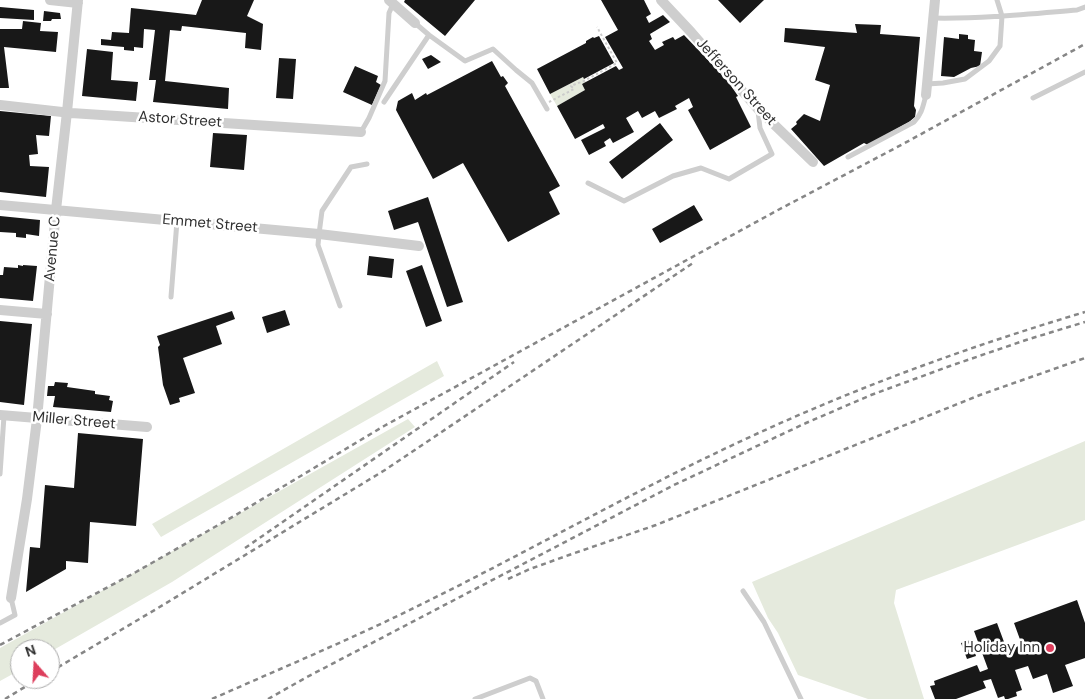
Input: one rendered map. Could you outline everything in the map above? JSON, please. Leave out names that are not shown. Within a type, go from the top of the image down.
[{"type":"street","points":[[50,0],[78,1]]},
{"type":"street","name":"Jefferson Street","points":[[661,0],[758,108],[813,162]]},
{"type":"street","points":[[926,95],[935,0]]},
{"type":"street","name":"Avenue C","points":[[11,598],[27,499],[37,418],[78,1]]},
{"type":"street","points":[[390,1],[415,24]]},
{"type":"street","name":"Astor Street","points":[[0,105],[67,112],[361,132]]},
{"type":"street","name":"Emmet Street","points":[[0,205],[177,220],[419,246]]},
{"type":"street","points":[[0,310],[47,314]]},
{"type":"street","name":"Miller Street","points":[[2,415],[147,427]]},
{"type":"lane","points":[[927,84],[943,83],[965,78],[989,61],[1000,46],[1002,16],[997,0]]},
{"type":"lane","points":[[361,132],[385,82],[390,1]]},
{"type":"lane","points":[[932,18],[958,19],[1002,16],[1077,10],[1085,7]]},
{"type":"lane","points":[[415,24],[428,36],[465,60],[493,49],[532,83],[546,107]]},
{"type":"lane","points":[[384,102],[428,36]]},
{"type":"lane","points":[[1033,98],[1085,72]]},
{"type":"lane","points":[[848,157],[914,122],[922,112],[926,95]]},
{"type":"lane","points":[[588,183],[624,201],[673,176],[701,168],[729,178],[772,154],[760,128],[758,108]]},
{"type":"lane","points":[[340,306],[318,245],[322,211],[351,167],[367,164]]},
{"type":"lane","points":[[171,297],[177,220]]},
{"type":"lane","points":[[0,474],[2,415]]},
{"type":"lane","points":[[743,590],[764,622],[801,699]]},
{"type":"lane","points":[[0,624],[15,615],[11,598]]},
{"type":"lane","points":[[475,699],[530,678],[536,681],[543,699]]},
{"type":"path","points":[[546,107],[574,90],[571,86],[617,63],[597,27]]},
{"type":"shaded area","points":[[583,77],[586,82],[582,84],[585,90],[557,106],[550,94]]},
{"type":"shaded area","points":[[437,361],[444,376],[161,537],[152,524]]},
{"type":"shaded area","points":[[408,419],[415,427],[172,582],[60,646],[60,639],[16,639]]},
{"type":"shaded area","points":[[1085,441],[1085,520],[896,590],[894,603],[924,699],[868,699],[798,675],[778,633],[768,618],[752,582]]},
{"type":"shaded area","points":[[10,642],[10,676],[0,681],[0,648]]},
{"type":"building","points":[[202,0],[254,0],[247,16],[263,24],[261,50],[245,48],[246,33],[182,26],[181,31],[170,30],[165,81],[229,88],[228,109],[153,102],[156,80],[149,80],[155,30],[144,29],[143,48],[134,47],[134,51],[124,50],[124,47],[101,45],[101,39],[111,40],[112,32],[129,33],[131,8],[196,15]]},
{"type":"building","points":[[405,0],[475,0],[445,36],[404,2]]},
{"type":"building","points":[[601,0],[644,0],[651,14],[646,17],[649,23],[663,15],[670,22],[650,34],[652,39],[649,41],[655,50],[664,45],[662,42],[673,37],[675,40],[684,35],[727,80],[738,96],[736,97],[751,127],[710,150],[688,110],[693,107],[689,98],[675,106],[677,109],[659,118],[655,111],[642,118],[638,111],[626,118],[634,132],[613,143],[610,138],[604,142],[606,146],[589,155],[581,140],[605,128],[603,124],[575,139],[557,106],[585,90],[582,84],[616,66],[619,70],[623,68],[605,37],[618,30]]},
{"type":"building","points":[[718,0],[764,0],[740,23]]},
{"type":"building","points":[[0,7],[34,10],[34,20],[0,18]]},
{"type":"building","points":[[44,11],[60,13],[61,19],[43,21]]},
{"type":"building","points":[[23,21],[41,23],[40,31],[58,32],[56,52],[4,47],[9,88],[0,88],[0,29],[22,29]]},
{"type":"building","points":[[855,24],[881,25],[880,34],[920,37],[914,106],[916,110],[915,117],[868,145],[864,143],[824,166],[791,129],[804,114],[820,121],[830,85],[815,80],[825,47],[784,42],[785,28],[857,33]]},
{"type":"building","points":[[959,34],[968,35],[968,39],[975,40],[974,51],[982,52],[980,66],[971,68],[954,77],[941,76],[944,37],[959,39]]},
{"type":"building","points":[[599,36],[614,63],[550,94],[537,69],[586,43],[586,41],[593,37]]},
{"type":"building","points":[[87,49],[113,52],[111,80],[138,82],[136,101],[82,96]]},
{"type":"building","points":[[431,55],[441,62],[428,69],[422,59]]},
{"type":"building","points":[[279,58],[296,59],[293,99],[276,98]]},
{"type":"building","points":[[492,61],[501,77],[503,76],[508,83],[505,86],[560,186],[549,192],[560,214],[508,242],[463,163],[433,179],[396,110],[398,101],[412,93],[415,100]]},
{"type":"building","points":[[355,66],[378,76],[376,82],[381,85],[372,105],[343,92]]},
{"type":"building","points":[[0,111],[51,116],[49,136],[36,135],[38,154],[29,155],[30,166],[49,167],[46,197],[0,192]]},
{"type":"building","points":[[660,123],[673,140],[622,179],[609,162]]},
{"type":"building","points":[[213,133],[247,135],[244,170],[210,167]]},
{"type":"building","points":[[428,197],[463,302],[447,307],[418,222],[394,230],[388,211]]},
{"type":"building","points":[[694,205],[703,220],[660,243],[652,229]]},
{"type":"building","points":[[0,216],[40,220],[39,236],[26,234],[26,238],[16,237],[16,233],[0,232]]},
{"type":"building","points":[[369,256],[394,259],[392,278],[367,275]]},
{"type":"building","points":[[18,265],[37,266],[33,301],[0,298],[0,275],[3,275],[4,267],[18,268]]},
{"type":"building","points":[[422,265],[442,321],[426,327],[406,271]]},
{"type":"building","points":[[285,310],[290,325],[267,333],[262,317]]},
{"type":"building","points":[[232,311],[235,319],[216,326],[222,344],[183,358],[195,393],[179,398],[180,402],[170,405],[163,385],[158,347],[160,345],[157,336]]},
{"type":"building","points":[[0,321],[32,324],[24,405],[0,402]]},
{"type":"building","points":[[55,382],[68,383],[67,387],[95,391],[95,394],[110,396],[109,400],[113,401],[111,412],[53,407],[55,396],[47,396],[48,386],[54,386]]},
{"type":"building","points":[[78,433],[143,439],[136,526],[90,522],[88,563],[66,561],[66,569],[26,592],[30,547],[40,548],[45,485],[74,488]]},
{"type":"building","name":"Holiday Inn","points":[[1077,600],[1085,623],[1085,658],[1065,665],[1073,686],[1053,693],[1047,674],[1033,679],[1028,666],[1015,670],[1022,690],[1016,692],[1017,696],[1008,699],[1005,699],[1004,696],[998,698],[991,679],[983,681],[986,688],[956,699],[935,699],[930,686],[935,685],[934,681],[977,665],[980,672],[988,669],[974,631],[997,623],[1007,650],[1022,645],[1014,623]]},
{"type":"building","points":[[971,640],[976,656],[967,659],[961,643]]},
{"type":"railway","points":[[0,645],[136,572],[384,426],[1085,44]]},
{"type":"railway","points":[[60,666],[385,470],[693,263]]},
{"type":"railway","points":[[212,699],[400,615],[670,476],[752,436],[834,400],[916,368],[1085,312]]},
{"type":"railway","points":[[268,699],[674,485],[806,423],[871,395],[950,366],[1085,322]]},
{"type":"railway","points":[[508,579],[530,569],[656,525],[980,395],[1085,358]]},
{"type":"railway","points":[[245,548],[514,362]]},
{"type":"railway","points":[[5,699],[22,689]]},
{"type":"place","name":"Holiday Inn","points":[[1050,648]]}]
